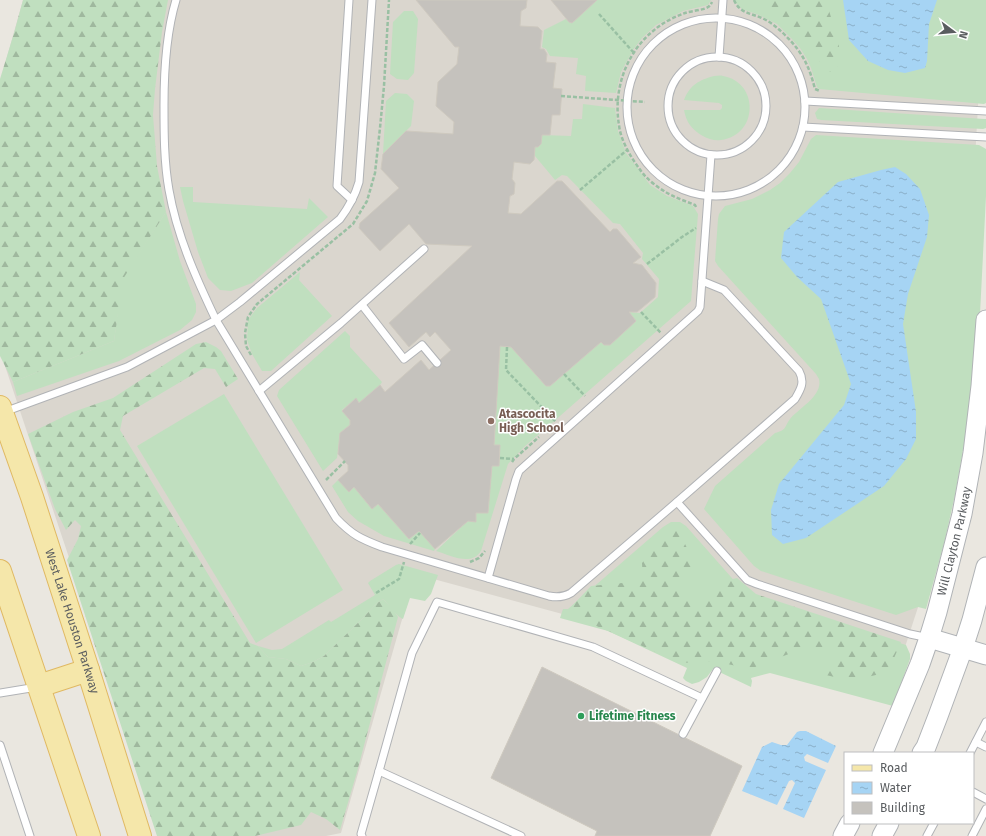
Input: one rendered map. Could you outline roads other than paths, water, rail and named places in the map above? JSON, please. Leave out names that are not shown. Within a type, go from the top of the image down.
[{"type":"main road","name":"Will Clayton Parkway","points":[[883,752],[920,664],[929,638],[962,514],[972,461],[981,386],[986,320]]},
{"type":"main road","name":"West Lake Houston Parkway","points":[[1,411],[32,497],[140,836]]},
{"type":"main road","points":[[923,752],[926,747],[963,648],[986,567]]},
{"type":"main road","points":[[0,571],[89,836]]},
{"type":"main road","points":[[929,638],[986,655]]},
{"type":"main road","points":[[39,686],[88,670]]},
{"type":"main road","points":[[843,836],[849,824]]},
{"type":"main road","points":[[882,836],[888,824]]},
{"type":"lane","points":[[176,0],[170,27],[165,77],[164,133],[169,190],[181,238],[196,278],[216,320],[336,518],[354,535],[365,541],[549,596],[564,596],[571,592],[677,502],[795,398],[799,392],[802,384],[802,377],[799,372],[724,290],[702,281]]},
{"type":"lane","points":[[349,0],[337,186],[352,200]]},
{"type":"lane","points":[[1,411],[127,367],[216,320],[240,302],[340,218],[348,208],[359,182],[372,0]]},
{"type":"lane","points":[[719,57],[723,0]]},
{"type":"lane","points":[[705,18],[721,18],[736,20],[762,30],[784,49],[792,60],[803,87],[805,114],[803,127],[797,144],[788,160],[775,174],[761,184],[744,192],[726,196],[708,196],[677,188],[663,179],[651,168],[633,141],[628,125],[627,101],[632,77],[639,62],[649,48],[660,37],[674,28],[689,22],[705,18]]},
{"type":"lane","points":[[719,57],[734,60],[748,68],[758,80],[764,94],[766,110],[758,132],[748,144],[742,149],[727,155],[711,156],[695,151],[679,138],[669,120],[668,103],[669,94],[681,72],[694,62],[702,59],[719,57]]},
{"type":"lane","points":[[805,101],[986,111]]},
{"type":"lane","points":[[803,127],[986,137]]},
{"type":"lane","points":[[488,578],[519,471],[698,311],[700,307],[711,156]]},
{"type":"lane","points":[[259,391],[362,305],[424,249]]},
{"type":"lane","points":[[362,305],[404,360],[422,345],[437,363]]},
{"type":"lane","points":[[677,502],[747,580],[910,634],[929,638]]},
{"type":"lane","points":[[362,836],[361,834],[412,653],[437,602],[593,647],[702,698]]},
{"type":"lane","points":[[683,734],[718,671]]},
{"type":"lane","points":[[0,694],[39,686]]},
{"type":"lane","points":[[971,752],[976,742],[983,735],[986,723]]},
{"type":"lane","points":[[976,742],[986,747]]},
{"type":"lane","points":[[0,745],[2,761],[30,836]]},
{"type":"lane","points":[[379,771],[522,836]]},
{"type":"lane","points":[[974,793],[986,799]]},
{"type":"lane","points":[[972,836],[986,809]]},
{"type":"lane","points":[[927,836],[933,824]]},
{"type":"water","points":[[843,0],[937,0],[929,24],[927,61],[925,68],[905,73],[888,70],[868,61],[849,40]]},
{"type":"water","points":[[895,167],[906,174],[920,189],[929,215],[927,237],[908,294],[903,324],[916,412],[916,439],[906,459],[884,486],[806,538],[783,544],[772,535],[771,510],[779,484],[844,405],[851,384],[821,299],[797,277],[781,258],[784,232],[838,182]]},
{"type":"water","points":[[806,731],[836,746],[828,763],[807,754],[804,757],[805,761],[826,770],[804,818],[783,809],[795,783],[792,780],[789,781],[777,805],[742,791],[762,747],[772,742],[787,745],[797,732]]},
{"type":"place","name":"Atascocita High School","points":[[491,421]]},
{"type":"place","name":"Lifetime Fitness","points":[[581,716]]}]
